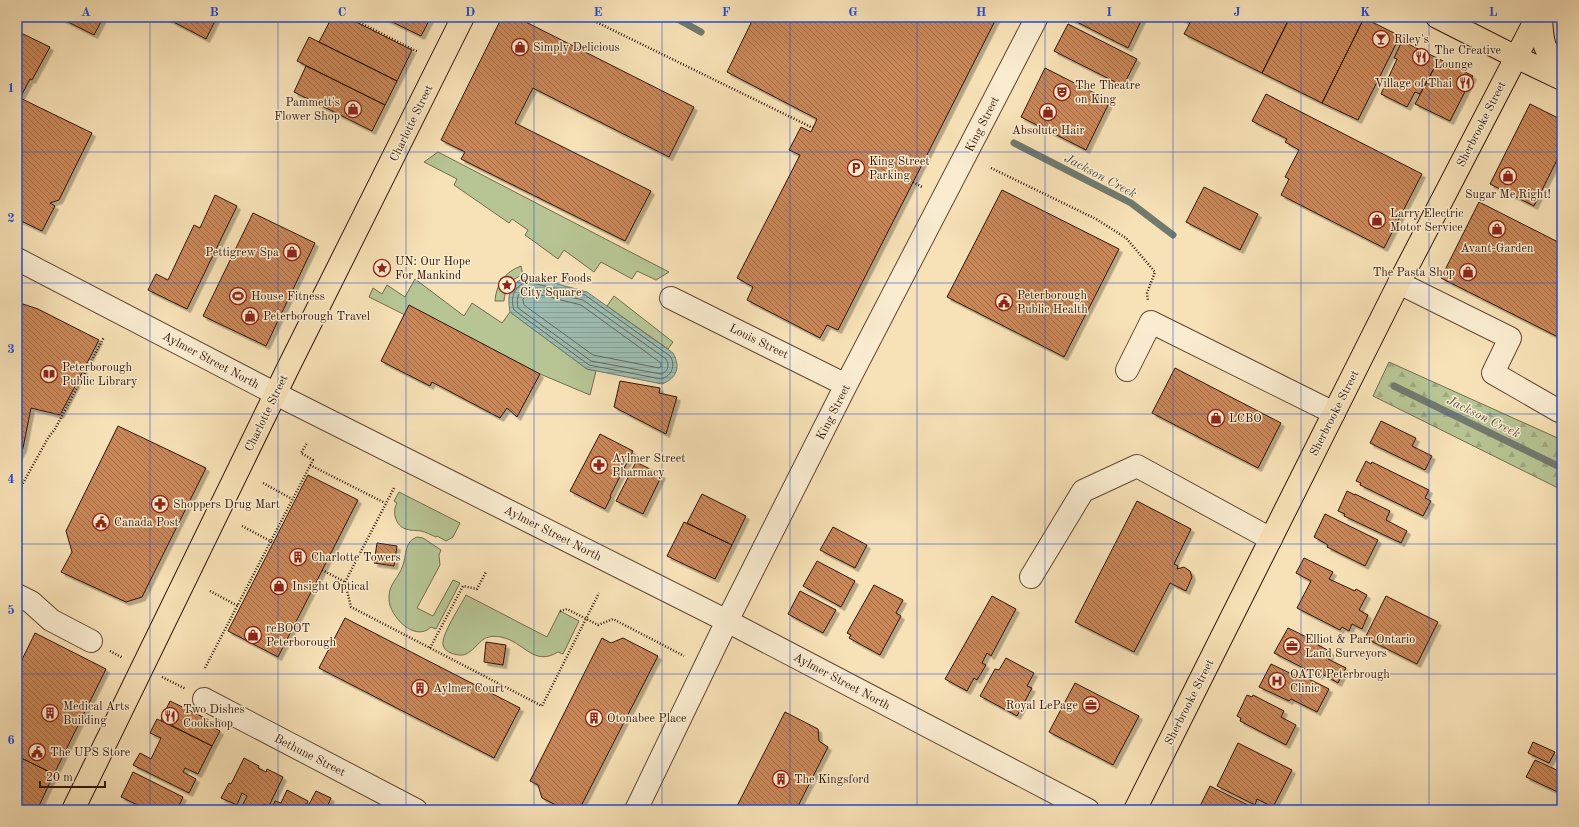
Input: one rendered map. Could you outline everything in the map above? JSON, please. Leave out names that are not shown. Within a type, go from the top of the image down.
[{"type":"main road","name":"Charlotte Street","points":[[72,810],[463,17]]},
{"type":"main road","points":[[1437,17],[1562,79]]},
{"type":"main road","name":"Sherbrooke Street","points":[[1135,810],[1399,283],[1537,17]]},
{"type":"main road","points":[[1541,17],[1543,45],[1556,64],[1562,69]]},
{"type":"street","name":"King Street","points":[[636,810],[728,621],[846,385],[1037,17]]},
{"type":"street","name":"Aylmer Street North","points":[[17,259],[276,394],[728,621],[1088,810]]},
{"type":"street","points":[[1399,283],[1510,338],[1493,373],[1559,411],[1562,411]]},
{"type":"street","name":"Louis Street","points":[[671,298],[846,385]]},
{"type":"street","points":[[1127,370],[1151,322],[1334,413]]},
{"type":"street","points":[[1031,577],[1083,491],[1137,466],[1271,539]]},
{"type":"street","points":[[24,599],[51,620],[90,641]]},
{"type":"street","name":"Bethune Street","points":[[204,699],[416,810]]},
{"type":"path","points":[[349,17],[418,52]]},
{"type":"path","points":[[586,17],[813,128]]},
{"type":"path","points":[[991,168],[1096,219],[1126,238],[1155,272],[1147,293],[1151,322]]},
{"type":"path","points":[[913,182],[922,187]]},
{"type":"path","points":[[17,494],[48,438],[55,429],[104,337]]},
{"type":"path","points":[[205,668],[272,542],[292,499],[313,460],[301,453],[307,443]]},
{"type":"path","points":[[310,465],[385,503]]},
{"type":"path","points":[[263,483],[292,499]]},
{"type":"path","points":[[394,488],[345,582],[351,607],[542,706],[599,593]]},
{"type":"path","points":[[242,526],[272,542]]},
{"type":"path","points":[[322,570],[345,582]]},
{"type":"path","points":[[430,648],[463,586],[478,589],[486,572]]},
{"type":"path","points":[[210,591],[238,606]]},
{"type":"path","points":[[560,611],[567,609],[598,625],[613,619],[684,656]]},
{"type":"green space","points":[[438,152],[669,272],[656,280],[637,271],[632,279],[601,262],[594,272],[564,250],[558,259],[525,235],[528,230],[512,219],[509,223],[454,185],[457,179],[424,162]]},
{"type":"green space","points":[[521,266],[523,275],[515,279],[509,285],[504,301],[495,301],[497,289],[502,279],[510,272]]},
{"type":"green space","points":[[415,279],[464,316],[472,303],[502,323],[510,312],[587,369],[596,371],[590,395],[540,374],[409,306],[405,315],[369,297],[373,288],[382,294],[387,285],[405,297]]},
{"type":"green space","points":[[614,296],[673,342],[668,349],[607,306]]},
{"type":"green space","points":[[1389,362],[1562,440],[1562,490],[1373,396]]},
{"type":"green space","points":[[399,492],[460,523],[453,537],[446,541],[423,531],[410,530],[399,525],[395,514],[397,503],[394,501]]},
{"type":"green space","points":[[417,537],[423,538],[441,550],[439,555],[440,565],[417,608],[433,616],[453,580],[460,583],[436,629],[431,627],[425,631],[418,632],[411,630],[398,620],[390,606],[389,599],[390,589],[401,570],[408,545]]},
{"type":"green space","points":[[466,595],[547,637],[560,611],[579,621],[563,654],[558,652],[542,657],[529,652],[509,640],[494,636],[484,639],[466,654],[455,654],[445,649],[443,640],[448,627]]},
{"type":"water","points":[[526,277],[536,278],[587,292],[673,353],[677,363],[676,372],[671,379],[662,384],[587,369],[510,312],[510,291],[516,283]]},
{"type":"building","points":[[58,17],[100,17],[103,18],[94,35]]},
{"type":"building","points":[[164,17],[217,17],[206,39]]},
{"type":"building","points":[[332,17],[346,17],[412,50],[397,81],[319,42]]},
{"type":"building","points":[[382,17],[431,17],[421,36]]},
{"type":"building","points":[[502,17],[516,17],[694,107],[669,157],[533,88],[515,123],[651,191],[625,241],[461,159],[465,152],[441,140]]},
{"type":"building","name":"King Street Parking","points":[[754,17],[997,17],[838,330],[827,325],[820,338],[747,300],[753,287],[737,278],[800,155],[789,150],[801,127],[811,132],[817,119],[727,72]]},
{"type":"building","points":[[1069,17],[1143,17],[1128,48]]},
{"type":"building","points":[[1178,17],[1193,17],[1190,23]]},
{"type":"building","points":[[1193,17],[1290,17],[1262,73],[1184,34]]},
{"type":"building","points":[[1290,17],[1364,18],[1322,103],[1262,73]]},
{"type":"building","points":[[1364,18],[1400,36],[1358,120],[1322,103]]},
{"type":"building","points":[[1068,24],[1137,59],[1123,86],[1054,51]]},
{"type":"building","points":[[17,31],[50,47],[32,80],[30,79],[20,98],[92,133],[59,200],[50,203],[55,206],[42,231],[17,219]]},
{"type":"building","points":[[309,37],[397,81],[385,105],[297,61]]},
{"type":"building","points":[[1402,41],[1439,59],[1420,94],[1415,92],[1407,107],[1381,94],[1397,59],[1394,58]]},
{"type":"building","points":[[1439,59],[1473,76],[1450,121],[1415,104]]},
{"type":"building","points":[[306,66],[385,105],[372,131],[294,92]]},
{"type":"building","points":[[1045,68],[1110,101],[1086,150],[1021,117]]},
{"type":"building","points":[[1266,94],[1422,174],[1384,248],[1281,195],[1289,179],[1285,177],[1299,150],[1285,142],[1287,139],[1252,121]]},
{"type":"building","points":[[1530,104],[1562,120],[1562,150],[1534,206],[1490,184]]},
{"type":"building","points":[[1204,187],[1258,214],[1240,250],[1186,222]]},
{"type":"building","points":[[1002,190],[1119,249],[1064,357],[947,297]]},
{"type":"building","points":[[215,195],[237,206],[187,309],[148,290],[156,274],[168,280],[194,225],[200,228]]},
{"type":"building","points":[[1479,202],[1562,244],[1562,339],[1441,278]]},
{"type":"building","points":[[253,213],[315,243],[266,346],[203,316]]},
{"type":"building","name":"Peterborough Public Library","points":[[17,302],[38,309],[99,340],[60,415],[31,408],[23,448],[17,459]]},
{"type":"building","points":[[409,305],[540,374],[517,417],[507,408],[500,418],[432,382],[430,386],[381,361]]},
{"type":"building","name":"LCBO","points":[[1175,368],[1281,423],[1258,468],[1152,413]]},
{"type":"building","points":[[620,381],[660,388],[659,393],[677,397],[666,434],[614,407]]},
{"type":"building","points":[[1381,421],[1416,438],[1412,446],[1432,456],[1425,470],[1370,443]]},
{"type":"building","points":[[118,426],[206,468],[142,597],[126,602],[61,572],[72,552],[66,531]]},
{"type":"building","points":[[600,434],[633,451],[605,509],[570,491]]},
{"type":"building","points":[[1366,461],[1371,464],[1372,462],[1429,490],[1425,498],[1431,501],[1423,516],[1360,485],[1361,483],[1356,481]]},
{"type":"building","points":[[636,462],[662,475],[643,514],[616,501]]},
{"type":"building","name":"Charlotte Towers","points":[[308,475],[358,500],[278,657],[228,631]]},
{"type":"building","points":[[1347,491],[1390,511],[1386,520],[1407,531],[1401,543],[1344,516],[1345,514],[1338,511]]},
{"type":"building","points":[[702,494],[746,516],[732,545],[687,523]]},
{"type":"building","points":[[1137,501],[1191,529],[1174,564],[1178,566],[1177,569],[1184,567],[1190,571],[1192,577],[1186,591],[1170,583],[1134,652],[1075,622]]},
{"type":"building","points":[[1325,514],[1378,540],[1365,566],[1327,547],[1328,545],[1314,537]]},
{"type":"building","points":[[684,522],[732,545],[715,579],[667,556]]},
{"type":"building","points":[[833,527],[867,545],[855,568],[820,550]]},
{"type":"building","points":[[377,543],[397,546],[394,566],[374,563]]},
{"type":"building","points":[[1304,558],[1333,572],[1329,579],[1355,591],[1356,589],[1367,595],[1359,610],[1368,615],[1362,629],[1352,624],[1349,631],[1342,627],[1340,630],[1297,608],[1311,581],[1296,573]]},
{"type":"building","points":[[817,561],[855,581],[841,607],[803,586]]},
{"type":"building","points":[[874,585],[903,600],[896,613],[901,616],[880,655],[849,638],[851,635],[847,633]]},
{"type":"building","points":[[800,591],[836,610],[823,633],[788,614]]},
{"type":"building","points":[[992,596],[1016,609],[991,656],[987,653],[982,663],[986,665],[977,680],[974,678],[967,691],[945,679]]},
{"type":"building","points":[[1386,596],[1438,622],[1417,664],[1365,638]]},
{"type":"building","name":"Aylmer Court","points":[[345,618],[520,708],[494,758],[319,668]]},
{"type":"building","points":[[1288,628],[1319,643],[1318,645],[1331,652],[1328,659],[1346,668],[1338,683],[1320,673],[1319,676],[1274,653]]},
{"type":"building","name":"Medical Arts Building","points":[[35,633],[106,669],[54,774],[17,756],[17,670]]},
{"type":"building","name":"Otonabee Place","points":[[602,638],[611,643],[623,638],[658,656],[579,810],[566,810],[542,798],[538,785],[530,781]]},
{"type":"building","points":[[486,642],[506,645],[503,665],[484,662]]},
{"type":"building","points":[[1006,658],[1034,673],[1027,686],[1032,688],[1017,716],[980,696],[995,669],[999,670]]},
{"type":"building","points":[[1271,664],[1296,676],[1297,673],[1329,689],[1317,712],[1291,699],[1289,701],[1259,687]]},
{"type":"building","points":[[1075,683],[1139,716],[1113,765],[1049,732]]},
{"type":"building","points":[[1247,695],[1252,697],[1253,695],[1284,711],[1281,717],[1296,725],[1286,745],[1240,721],[1241,718],[1237,716]]},
{"type":"building","points":[[170,701],[209,720],[207,724],[220,731],[212,746],[161,720]]},
{"type":"building","name":"The Kingsford","points":[[785,712],[818,729],[819,741],[828,747],[796,810],[735,810]]},
{"type":"building","points":[[157,719],[212,746],[198,774],[185,768],[183,772],[196,779],[189,793],[133,765],[140,753],[151,759],[161,738],[150,733]]},
{"type":"building","points":[[1533,742],[1555,752],[1549,763],[1528,753]]},
{"type":"building","points":[[1238,743],[1292,770],[1273,807],[1257,799],[1255,805],[1217,786]]},
{"type":"building","points":[[17,756],[54,774],[37,810],[17,810]]},
{"type":"building","points":[[244,758],[259,766],[258,768],[266,772],[267,769],[283,777],[269,806],[264,804],[261,810],[245,810],[241,808],[247,796],[242,793],[237,805],[221,798],[229,783],[231,784]]},
{"type":"building","points":[[1535,760],[1561,772],[1562,769],[1562,794],[1526,777]]},
{"type":"building","points":[[133,772],[183,797],[177,810],[148,810],[121,797]]},
{"type":"building","points":[[1210,786],[1258,810],[1198,810]]},
{"type":"building","points":[[287,790],[308,801],[304,810],[271,810],[275,801],[281,803]]},
{"type":"building","points":[[316,791],[331,798],[328,805],[337,810],[306,810]]},
{"type":"building","points":[[1343,805],[1353,810],[1340,810]]},
{"type":"waterway","name":"Jackson Creek","points":[[674,17],[701,32]]},
{"type":"waterway","name":"Jackson Creek","points":[[1014,143],[1131,203],[1173,235]]},
{"type":"waterway","name":"Jackson Creek","points":[[1394,386],[1562,468]]},
{"type":"place","name":"Riley's","points":[[1381,39]]},
{"type":"place","name":"Simply Delicious","points":[[520,47]]},
{"type":"place","name":"The Creative Lounge","points":[[1421,57]]},
{"type":"place","name":"Village of Thai","points":[[1465,83]]},
{"type":"place","name":"The Theatre on King","points":[[1062,92]]},
{"type":"place","name":"Pammett's Flower Shop","points":[[353,109]]},
{"type":"place","name":"Absolute Hair","points":[[1048,112]]},
{"type":"place","name":"King Street Parking","points":[[856,168]]},
{"type":"place","name":"Sugar Me Right!","points":[[1508,176]]},
{"type":"place","name":"Larry Electric Motor Service","points":[[1377,220]]},
{"type":"place","name":"Avant-Garden","points":[[1497,229]]},
{"type":"place","name":"Pettigrew Spa","points":[[292,252]]},
{"type":"place","name":"UN: Our Hope For Mankind","points":[[382,268]]},
{"type":"place","name":"The Pasta Shop","points":[[1468,272]]},
{"type":"place","name":"Quaker Foods City Square","points":[[507,285]]},
{"type":"place","name":"House Fitness","points":[[238,296]]},
{"type":"place","name":"Peterborough Public Health","points":[[1004,302]]},
{"type":"place","name":"Peterborough Travel","points":[[250,316]]},
{"type":"place","name":"Peterborough Public Library","points":[[49,374]]},
{"type":"place","name":"LCBO","points":[[1216,418]]},
{"type":"place","name":"Aylmer Street Pharmacy","points":[[599,465]]},
{"type":"place","name":"Shoppers Drug Mart","points":[[160,504]]},
{"type":"place","name":"Canada Post","points":[[101,522]]},
{"type":"place","name":"Charlotte Towers","points":[[298,557]]},
{"type":"place","name":"Insight Optical","points":[[279,586]]},
{"type":"place","name":"reBOOT Peterborough","points":[[253,635]]},
{"type":"place","name":"Elliot & Parr Ontario Land Surveyors","points":[[1292,646]]},
{"type":"place","name":"OATC Peterbrough Clinic","points":[[1277,681]]},
{"type":"place","name":"Aylmer Court","points":[[420,688]]},
{"type":"place","name":"Royal LePage","points":[[1091,705]]},
{"type":"place","name":"Medical Arts Building","points":[[50,713]]},
{"type":"place","name":"Two Dishes Cookshop","points":[[170,716]]},
{"type":"place","name":"Otonabee Place","points":[[594,718]]},
{"type":"place","name":"The UPS Store","points":[[37,752]]},
{"type":"place","name":"The Kingsford","points":[[781,779]]}]
